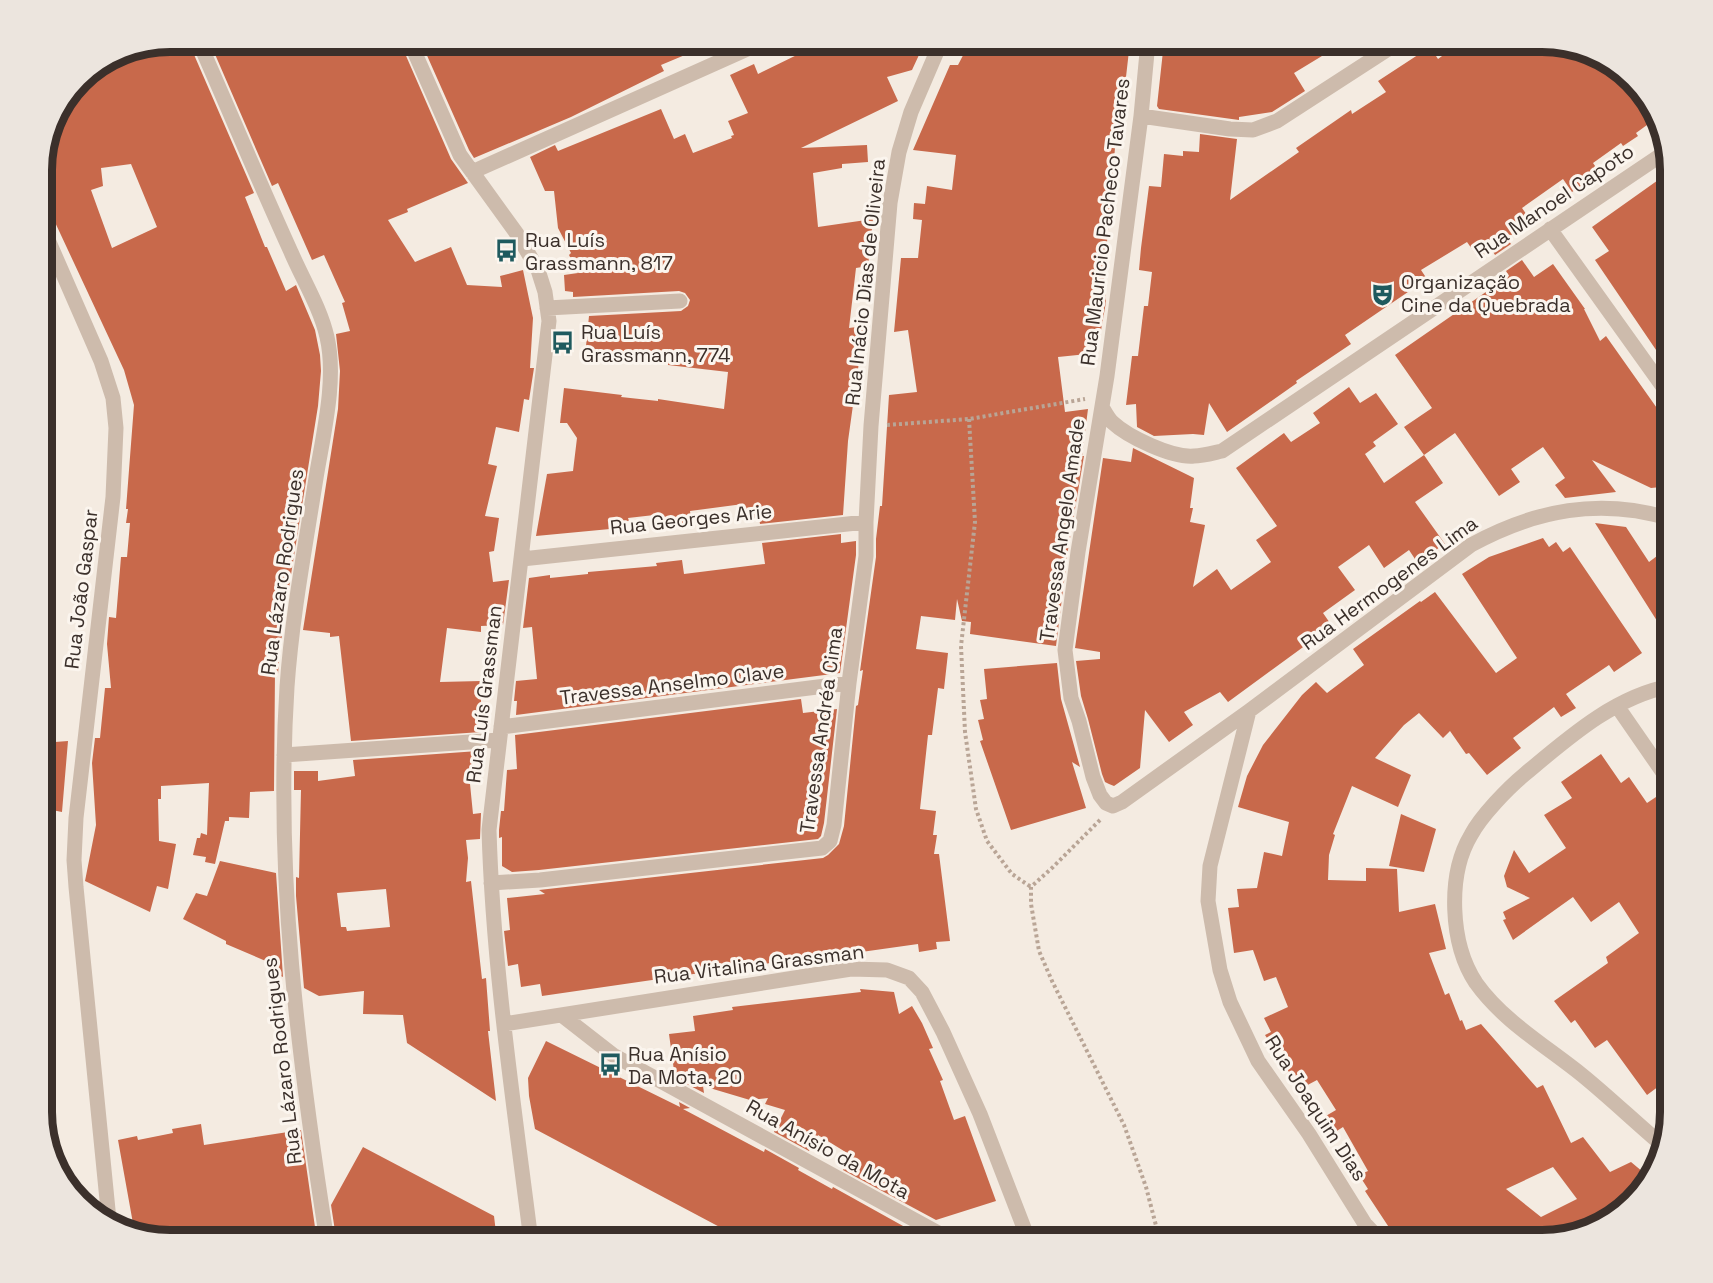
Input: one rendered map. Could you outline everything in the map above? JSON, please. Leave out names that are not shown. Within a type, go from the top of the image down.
[{"type":"street","name":"Rua Lázaro Rodrigues","points":[[203,52],[313,298],[327,338],[330,380],[293,615],[284,755],[286,908],[294,1003],[309,1128],[325,1230]]},
{"type":"street","name":"Rua Luís Grassman","points":[[414,52],[454,144],[517,234],[538,270],[545,292],[549,321],[489,830],[491,883],[504,1024],[530,1230]]},
{"type":"street","points":[[472,172],[741,52]]},
{"type":"street","name":"Rua Inácio Dias de Oliveira","points":[[871,426],[890,203],[899,152],[911,112],[937,52]]},
{"type":"street","name":"Rua Mauricio Pacheco Tavares","points":[[1102,401],[1141,116],[1147,52]]},
{"type":"street","points":[[1141,116],[1230,129],[1253,130],[1277,121],[1384,52]]},
{"type":"street","name":"Rua Manoel Capoto","points":[[1102,401],[1111,422],[1143,442],[1172,453],[1192,457],[1222,451],[1659,156]]},
{"type":"street","points":[[1550,229],[1660,383]]},
{"type":"street","name":"Rua João Gaspar","points":[[53,251],[101,361],[113,398],[116,428],[113,497],[76,818],[74,860],[108,1213]]},
{"type":"street","points":[[547,308],[680,301]]},
{"type":"street","name":"Travessa Angelo Amade","points":[[1102,401],[1065,650],[1071,698],[1093,777],[1100,795],[1106,803],[1113,806]]},
{"type":"street","name":"Travessa Andréa Cima","points":[[491,883],[540,880],[822,848],[830,841],[834,825],[849,683],[866,556],[871,426]]},
{"type":"street","name":"Rua Hermogenes Lima","points":[[1249,711],[1472,545],[1502,529],[1550,513],[1590,509],[1622,508],[1660,516]]},
{"type":"street","name":"Rua Georges Arie","points":[[522,559],[866,522]]},
{"type":"street","name":"Travessa Anselmo Clave","points":[[284,755],[500,733],[849,683]]},
{"type":"street","points":[[1657,1141],[1583,1077],[1508,1018],[1489,999],[1465,963],[1455,925],[1455,897],[1458,870],[1470,835],[1510,786],[1572,734],[1617,706],[1660,688]]},
{"type":"street","points":[[1617,706],[1660,768]]},
{"type":"street","points":[[1113,806],[1122,802],[1249,711]]},
{"type":"street","name":"Rua Joaquim Dias","points":[[1249,711],[1210,866],[1208,901],[1220,970],[1230,1002],[1258,1061],[1309,1134],[1371,1230]]},
{"type":"street","name":"Rua Vitalina Grassman","points":[[504,1024],[562,1016],[643,1000],[851,969],[887,970],[909,978],[922,992],[943,1032],[980,1114],[1025,1230]]},
{"type":"street","name":"Rua Anísio da Mota","points":[[562,1016],[613,1055],[933,1230]]},
{"type":"path","points":[[871,426],[969,418],[1102,401]]},
{"type":"path","points":[[969,418],[975,522],[961,646],[965,732],[976,809],[984,834],[1012,874],[1031,887]]},
{"type":"path","points":[[1113,806],[1031,887],[1031,904],[1039,951],[1124,1125],[1146,1186],[1158,1230]]},
{"type":"building","points":[[193,52],[254,193],[245,197],[265,247],[267,247],[286,291],[296,285],[315,330],[321,371],[318,406],[290,581],[278,674],[275,670],[274,791],[250,792],[249,818],[229,817],[229,821],[225,821],[215,864],[205,862],[206,857],[193,855],[197,838],[200,838],[201,833],[207,835],[209,783],[161,786],[161,799],[158,799],[159,841],[176,844],[168,889],[157,886],[150,912],[85,881],[96,825],[92,763],[95,738],[100,738],[105,688],[111,688],[107,644],[109,617],[116,618],[121,557],[127,557],[130,523],[126,523],[128,509],[126,509],[134,405],[124,370],[53,218],[53,163],[57,140],[61,125],[77,99],[87,87],[111,68],[125,61],[155,54]],"holes":[[[131,164],[157,227],[112,248],[91,190],[103,186],[101,168]]]},
{"type":"building","points":[[214,52],[404,52],[451,159],[468,183],[407,209],[408,212],[388,220],[415,262],[451,247],[467,285],[502,287],[500,276],[523,270],[533,318],[530,368],[534,368],[529,400],[524,399],[519,432],[496,427],[488,464],[497,466],[485,516],[499,518],[494,551],[489,552],[493,582],[509,580],[503,625],[481,626],[481,632],[447,628],[440,682],[481,681],[481,732],[351,741],[339,636],[330,637],[330,633],[303,630],[338,409],[340,371],[336,334],[350,331],[342,303],[345,302],[324,255],[312,260],[278,183],[272,186]]},
{"type":"building","points":[[425,52],[692,52],[661,65],[664,71],[571,117],[474,158]]},
{"type":"building","points":[[803,52],[920,52],[912,70],[887,77],[898,101],[801,148],[867,145],[868,162],[842,164],[842,168],[813,173],[818,227],[873,219],[868,266],[856,268],[849,328],[864,326],[848,441],[843,515],[760,524],[759,518],[745,519],[743,504],[690,511],[692,525],[665,528],[663,514],[628,518],[629,521],[609,523],[610,529],[536,536],[547,474],[573,471],[577,438],[567,423],[560,423],[564,388],[724,409],[728,372],[635,359],[630,361],[585,356],[589,316],[681,311],[688,306],[690,300],[685,293],[679,291],[573,297],[573,292],[565,291],[564,275],[578,273],[558,228],[554,191],[545,191],[530,157],[555,145],[558,151],[661,109],[674,139],[685,134],[693,153],[732,138],[731,136],[734,135],[728,121],[748,113],[730,75],[754,64],[758,74]]},
{"type":"building","points":[[965,52],[1129,52],[1123,103],[1121,102],[1116,136],[1105,266],[1103,266],[1106,302],[1097,353],[1058,357],[1065,412],[1088,409],[1082,456],[1084,456],[1068,550],[1056,646],[970,634],[971,622],[962,621],[957,599],[955,620],[921,616],[916,649],[948,653],[944,689],[938,688],[932,735],[928,735],[920,809],[936,811],[933,835],[937,835],[934,854],[939,854],[950,941],[936,942],[937,949],[919,952],[918,944],[840,955],[839,953],[542,996],[540,984],[521,987],[518,964],[508,966],[504,931],[510,930],[507,898],[545,894],[539,890],[823,858],[839,844],[844,826],[856,706],[863,670],[860,671],[876,557],[880,506],[882,506],[889,395],[917,392],[908,330],[894,332],[901,258],[918,258],[922,220],[913,219],[914,203],[925,204],[927,186],[952,190],[956,155],[913,150],[950,65],[958,65]]},
{"type":"building","points":[[1163,52],[1329,52],[1294,73],[1305,91],[1272,112],[1239,117],[1239,120],[1159,109],[1157,106]]},
{"type":"building","points":[[1422,52],[1433,52],[1438,59],[1447,52],[1543,52],[1581,59],[1602,68],[1626,87],[1645,111],[1651,122],[1636,133],[1638,136],[1623,146],[1621,143],[1593,163],[1600,173],[1572,192],[1563,179],[1522,208],[1531,221],[1507,238],[1511,244],[1495,255],[1492,250],[1479,259],[1467,242],[1421,270],[1427,279],[1345,335],[1351,344],[1227,432],[1209,403],[1204,435],[1154,436],[1137,427],[1136,404],[1126,405],[1132,356],[1138,356],[1144,306],[1148,306],[1152,272],[1139,270],[1141,248],[1149,186],[1161,187],[1164,154],[1183,156],[1183,151],[1199,152],[1200,134],[1237,139],[1230,200],[1299,152],[1296,148],[1351,110],[1352,114],[1386,92],[1378,81]]},
{"type":"building","points":[[1660,179],[1660,356],[1595,260],[1609,251],[1592,227]]},
{"type":"building","points":[[1522,260],[1534,277],[1553,264],[1585,309],[1600,341],[1606,336],[1660,412],[1660,487],[1651,488],[1592,460],[1616,492],[1565,498],[1555,485],[1565,478],[1543,447],[1511,469],[1520,482],[1499,496],[1455,433],[1424,455],[1404,427],[1432,408],[1395,355],[1509,276],[1506,271]]},
{"type":"building","points":[[1349,387],[1360,403],[1376,393],[1398,424],[1373,442],[1376,446],[1365,454],[1384,483],[1424,455],[1443,483],[1415,502],[1445,544],[1417,562],[1409,550],[1384,568],[1369,545],[1338,567],[1355,590],[1323,613],[1332,626],[1228,702],[1220,692],[1184,712],[1193,725],[1169,742],[1145,710],[1140,768],[1114,786],[1105,782],[1081,696],[1076,661],[1100,659],[1100,652],[1075,648],[1103,458],[1131,462],[1133,448],[1194,478],[1190,522],[1205,525],[1193,587],[1217,569],[1231,590],[1271,562],[1256,540],[1277,526],[1236,468],[1284,433],[1291,442],[1320,423],[1313,413]]},
{"type":"building","points":[[1595,523],[1626,527],[1649,562],[1660,554],[1660,626]]},
{"type":"building","points":[[841,534],[841,543],[856,541],[856,555],[840,673],[516,715],[517,701],[514,701],[516,681],[537,679],[532,627],[523,628],[529,578],[550,575],[550,578],[657,566],[656,563],[682,560],[684,574],[765,564],[762,543]]},
{"type":"building","points":[[1543,538],[1549,547],[1556,542],[1563,552],[1570,547],[1642,653],[1614,672],[1609,665],[1566,694],[1576,708],[1561,717],[1554,707],[1513,738],[1521,748],[1487,775],[1469,753],[1466,754],[1450,731],[1443,738],[1419,713],[1404,725],[1375,758],[1411,775],[1398,807],[1352,786],[1333,834],[1335,835],[1329,855],[1328,880],[1366,881],[1366,868],[1397,869],[1399,912],[1435,904],[1446,949],[1429,953],[1445,995],[1449,993],[1466,1030],[1481,1024],[1537,1088],[1543,1085],[1571,1143],[1583,1137],[1610,1172],[1631,1162],[1644,1173],[1626,1196],[1608,1211],[1581,1224],[1566,1228],[1550,1230],[1391,1230],[1365,1191],[1368,1189],[1359,1175],[1368,1171],[1343,1127],[1329,1136],[1319,1120],[1336,1110],[1317,1080],[1300,1089],[1265,1035],[1271,1032],[1264,1018],[1288,1007],[1276,977],[1264,981],[1253,950],[1234,953],[1228,908],[1239,907],[1237,889],[1257,888],[1264,852],[1282,856],[1289,822],[1238,807],[1247,776],[1263,745],[1302,695],[1316,682],[1327,693],[1364,665],[1353,649],[1435,592],[1496,673],[1517,658],[1462,574],[1489,557]],"holes":[[[1553,1167],[1577,1199],[1541,1217],[1506,1189]]]},
{"type":"building","points":[[1057,663],[1061,699],[1080,767],[1072,762],[1086,808],[1011,830],[980,741],[983,740],[978,720],[984,719],[980,700],[987,699],[984,669]]},
{"type":"building","points":[[801,699],[803,713],[837,709],[824,823],[818,839],[539,870],[512,872],[502,866],[502,837],[499,838],[499,830],[501,811],[504,811],[507,770],[517,769],[515,735]]},
{"type":"building","points":[[68,741],[62,812],[53,810],[53,742]]},
{"type":"building","points":[[478,751],[474,781],[470,784],[473,814],[481,813],[480,839],[466,840],[468,858],[466,882],[471,881],[482,979],[486,978],[490,1031],[488,1031],[496,1101],[407,1043],[403,1015],[363,1014],[364,991],[319,996],[304,988],[296,896],[296,877],[299,878],[301,790],[294,790],[294,771],[318,771],[318,781],[355,776],[353,760]],"holes":[[[386,889],[390,927],[347,931],[346,927],[341,927],[337,893]]]},
{"type":"building","points":[[1601,754],[1621,783],[1629,777],[1647,803],[1660,796],[1660,1085],[1647,1095],[1607,1040],[1595,1048],[1575,1020],[1571,1023],[1554,1001],[1608,963],[1606,957],[1639,933],[1619,902],[1591,922],[1573,897],[1513,940],[1503,920],[1506,919],[1503,912],[1530,898],[1507,887],[1504,876],[1514,850],[1529,873],[1566,848],[1544,815],[1572,798],[1561,782]]},
{"type":"building","points":[[1401,814],[1436,829],[1424,872],[1389,866]]},
{"type":"building","points":[[220,861],[276,873],[283,977],[273,972],[275,965],[226,944],[226,941],[183,919],[196,893],[207,896]]},
{"type":"building","points":[[860,989],[894,992],[899,1014],[912,1006],[933,1048],[929,1049],[943,1080],[940,1081],[954,1120],[965,1116],[996,1201],[936,1220],[843,1170],[852,1156],[818,1135],[809,1151],[774,1132],[785,1110],[765,1104],[768,1098],[750,1100],[703,1086],[704,1093],[675,1078],[669,1034],[695,1031],[693,1016],[733,1010],[732,1007],[861,992]]},
{"type":"building","points":[[546,1041],[680,1107],[679,1102],[690,1108],[683,1109],[764,1152],[765,1149],[832,1189],[833,1187],[910,1230],[725,1230],[535,1129],[528,1078]]},
{"type":"building","points":[[201,1124],[204,1145],[301,1130],[315,1230],[163,1230],[133,1224],[118,1140],[137,1136],[138,1140],[173,1133],[172,1129]]},
{"type":"building","points":[[363,1147],[494,1216],[496,1230],[365,1230],[364,1226],[335,1230],[331,1205]]},
{"type":"place","name":"Rua Luís Grassmann, 817","points":[[507,251]]},
{"type":"place","name":"Organização Cine da Quebrada","points":[[1383,294]]},
{"type":"place","name":"Rua Luís Grassmann, 774","points":[[563,343]]},
{"type":"place","name":"Rua Anísio Da Mota, 20","points":[[610,1065]]}]
